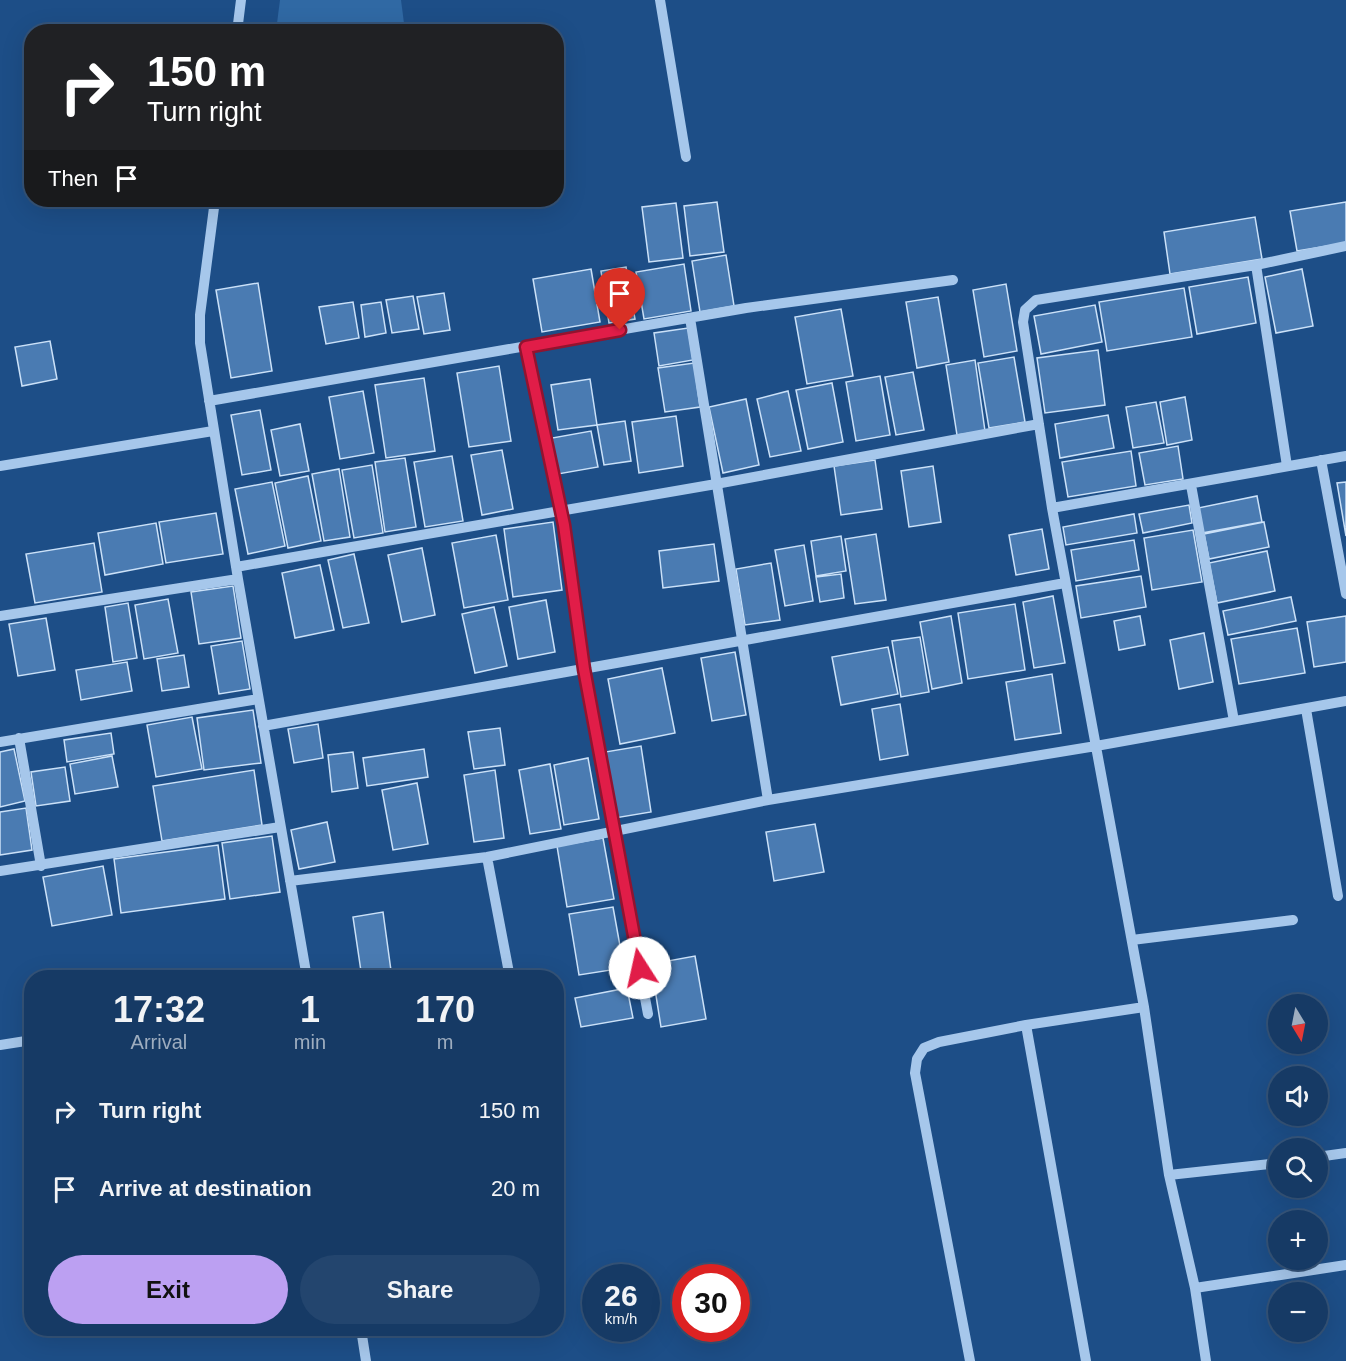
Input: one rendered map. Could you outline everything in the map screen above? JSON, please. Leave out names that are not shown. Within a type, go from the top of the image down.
[{"type":"street","points":[[238,24],[241,0]]},
{"type":"street","points":[[660,0],[686,156]]},
{"type":"street","points":[[214,207],[200,315],[200,343],[258,699],[306,970]]},
{"type":"street","points":[[1206,1361],[1195,1288],[1169,1174],[1144,1007],[1065,583],[1023,322],[1025,310],[1036,300],[1256,265],[1346,246]]},
{"type":"street","points":[[1256,265],[1287,466]]},
{"type":"street","points":[[209,401],[746,308],[953,280]]},
{"type":"street","points":[[690,318],[768,800]]},
{"type":"street","points":[[526,347],[561,511],[584,669],[648,1014]]},
{"type":"street","points":[[236,567],[716,484],[1039,424]]},
{"type":"street","points":[[0,466],[213,431]]},
{"type":"street","points":[[1052,508],[1346,456]]},
{"type":"street","points":[[1321,460],[1346,594]]},
{"type":"street","points":[[1191,485],[1234,722]]},
{"type":"street","points":[[0,615],[238,579]]},
{"type":"street","points":[[263,726],[1065,583]]},
{"type":"street","points":[[0,742],[258,699]]},
{"type":"street","points":[[290,881],[487,857],[768,800],[1346,702]]},
{"type":"street","points":[[1306,709],[1338,896]]},
{"type":"street","points":[[19,738],[41,866]]},
{"type":"street","points":[[0,871],[280,827]]},
{"type":"street","points":[[487,857],[508,970]]},
{"type":"street","points":[[1132,940],[1293,920]]},
{"type":"street","points":[[970,1361],[915,1073],[917,1059],[924,1048],[939,1042],[1026,1025],[1144,1007]]},
{"type":"street","points":[[1026,1025],[1086,1361]]},
{"type":"street","points":[[0,1045],[24,1041]]},
{"type":"street","points":[[1328,1155],[1346,1153]]},
{"type":"street","points":[[1169,1174],[1268,1164]]},
{"type":"street","points":[[1195,1288],[1346,1265]]},
{"type":"street","points":[[362,1336],[366,1361]]},
{"type":"shaded area","points":[[280,0],[401,0],[404,24],[277,24]]},
{"type":"building","points":[[717,202],[724,252],[690,256],[684,206]]},
{"type":"building","points":[[1346,202],[1346,243],[1297,251],[1290,211]]},
{"type":"building","points":[[676,203],[683,258],[649,262],[642,207]]},
{"type":"building","points":[[1255,217],[1262,259],[1170,274],[1164,232]]},
{"type":"building","points":[[726,255],[734,306],[700,312],[692,261]]},
{"type":"building","points":[[684,264],[691,311],[644,319],[636,272]]},
{"type":"building","points":[[626,267],[635,319],[609,323],[601,271]]},
{"type":"building","points":[[591,269],[600,322],[542,332],[533,279]]},
{"type":"building","points":[[1302,269],[1313,326],[1276,333],[1265,277]]},
{"type":"building","points":[[1248,277],[1256,323],[1197,334],[1189,287]]},
{"type":"building","points":[[258,283],[272,371],[231,378],[216,290]]},
{"type":"building","points":[[1006,284],[1017,351],[984,357],[973,290]]},
{"type":"building","points":[[1184,288],[1192,337],[1107,351],[1099,302]]},
{"type":"building","points":[[444,293],[450,330],[424,334],[417,297]]},
{"type":"building","points":[[413,296],[419,329],[392,333],[386,300]]},
{"type":"building","points":[[938,297],[949,362],[917,368],[906,302]]},
{"type":"building","points":[[353,302],[359,338],[326,344],[319,307]]},
{"type":"building","points":[[381,302],[386,333],[365,337],[361,305]]},
{"type":"building","points":[[1095,305],[1102,342],[1041,354],[1034,316]]},
{"type":"building","points":[[841,309],[853,376],[807,384],[795,317]]},
{"type":"building","points":[[688,328],[693,360],[659,366],[654,333]]},
{"type":"building","points":[[50,341],[57,379],[22,386],[15,347]]},
{"type":"building","points":[[1098,350],[1105,405],[1045,413],[1037,358]]},
{"type":"building","points":[[1014,357],[1025,422],[989,428],[978,363]]},
{"type":"building","points":[[975,360],[985,431],[957,435],[946,365]]},
{"type":"building","points":[[694,363],[700,407],[665,412],[658,368]]},
{"type":"building","points":[[499,366],[511,441],[469,447],[457,373]]},
{"type":"building","points":[[913,372],[924,430],[896,435],[885,377]]},
{"type":"building","points":[[880,376],[890,435],[856,441],[846,382]]},
{"type":"building","points":[[424,378],[435,451],[386,458],[375,385]]},
{"type":"building","points":[[590,379],[597,425],[558,430],[551,385]]},
{"type":"building","points":[[832,383],[843,442],[808,449],[796,390]]},
{"type":"building","points":[[363,391],[374,453],[340,459],[329,397]]},
{"type":"building","points":[[788,391],[801,451],[770,457],[757,399]]},
{"type":"building","points":[[1185,397],[1192,440],[1167,445],[1160,402]]},
{"type":"building","points":[[746,399],[759,465],[723,473],[709,407]]},
{"type":"building","points":[[1156,402],[1164,443],[1133,448],[1126,407]]},
{"type":"building","points":[[260,410],[271,470],[242,475],[231,415]]},
{"type":"building","points":[[1108,415],[1114,448],[1060,458],[1055,424]]},
{"type":"building","points":[[676,416],[683,466],[639,473],[632,422]]},
{"type":"building","points":[[625,421],[631,461],[604,465],[597,425]]},
{"type":"building","points":[[300,424],[309,471],[280,476],[271,430]]},
{"type":"building","points":[[591,431],[598,467],[558,474],[552,438]]},
{"type":"building","points":[[1178,446],[1183,479],[1145,485],[1139,453]]},
{"type":"building","points":[[502,450],[513,509],[482,515],[471,455]]},
{"type":"building","points":[[1131,451],[1136,486],[1068,497],[1062,462]]},
{"type":"building","points":[[452,456],[463,521],[425,527],[414,462]]},
{"type":"building","points":[[405,458],[416,527],[385,532],[375,462]]},
{"type":"building","points":[[875,460],[882,509],[841,515],[834,466]]},
{"type":"building","points":[[372,465],[383,533],[354,538],[342,470]]},
{"type":"building","points":[[933,466],[941,522],[909,527],[901,471]]},
{"type":"building","points":[[339,469],[350,537],[324,541],[312,474]]},
{"type":"building","points":[[308,476],[321,541],[288,548],[275,483]]},
{"type":"building","points":[[272,482],[285,546],[248,554],[235,489]]},
{"type":"building","points":[[1346,482],[1346,536],[1337,483]]},
{"type":"building","points":[[1257,496],[1262,522],[1202,533],[1198,508]]},
{"type":"building","points":[[1189,505],[1192,523],[1143,533],[1139,514]]},
{"type":"building","points":[[216,513],[223,554],[166,563],[159,522]]},
{"type":"building","points":[[1134,514],[1137,533],[1066,545],[1063,527]]},
{"type":"building","points":[[553,522],[562,590],[513,597],[504,529]]},
{"type":"building","points":[[1264,522],[1269,547],[1209,559],[1204,534]]},
{"type":"building","points":[[156,523],[163,564],[105,575],[98,533]]},
{"type":"building","points":[[1042,529],[1049,569],[1016,575],[1009,535]]},
{"type":"building","points":[[1193,530],[1202,582],[1152,590],[1144,538]]},
{"type":"building","points":[[876,534],[886,600],[855,604],[845,539]]},
{"type":"building","points":[[496,535],[508,600],[464,608],[452,543]]},
{"type":"building","points":[[841,536],[846,571],[816,576],[811,541]]},
{"type":"building","points":[[1134,540],[1139,570],[1076,581],[1071,550]]},
{"type":"building","points":[[94,543],[102,592],[35,603],[26,554]]},
{"type":"building","points":[[714,544],[719,581],[663,588],[659,551]]},
{"type":"building","points":[[804,545],[813,601],[785,606],[775,550]]},
{"type":"building","points":[[422,548],[435,615],[402,622],[388,555]]},
{"type":"building","points":[[1267,551],[1275,591],[1217,603],[1209,563]]},
{"type":"building","points":[[354,554],[369,623],[343,628],[328,560]]},
{"type":"building","points":[[771,563],[780,620],[745,625],[736,569]]},
{"type":"building","points":[[320,565],[334,630],[295,638],[282,573]]},
{"type":"building","points":[[841,574],[844,598],[820,602],[816,577]]},
{"type":"building","points":[[1141,576],[1146,607],[1081,618],[1076,586]]},
{"type":"building","points":[[233,586],[241,638],[199,644],[191,592]]},
{"type":"building","points":[[1053,596],[1065,663],[1034,668],[1023,602]]},
{"type":"building","points":[[1291,597],[1296,621],[1228,635],[1223,611]]},
{"type":"building","points":[[168,599],[178,653],[144,659],[135,605]]},
{"type":"building","points":[[546,600],[555,652],[518,659],[509,607]]},
{"type":"building","points":[[128,603],[137,658],[113,662],[105,607]]},
{"type":"building","points":[[1015,604],[1025,670],[968,679],[958,613]]},
{"type":"building","points":[[494,607],[507,666],[475,673],[462,614]]},
{"type":"building","points":[[951,616],[962,683],[932,689],[920,622]]},
{"type":"building","points":[[1140,616],[1145,645],[1119,650],[1114,621]]},
{"type":"building","points":[[1346,616],[1346,662],[1314,667],[1307,622]]},
{"type":"building","points":[[46,618],[55,670],[18,676],[9,624]]},
{"type":"building","points":[[1297,628],[1305,673],[1239,684],[1231,639]]},
{"type":"building","points":[[1204,633],[1213,682],[1179,689],[1170,640]]},
{"type":"building","points":[[920,637],[929,692],[901,697],[892,641]]},
{"type":"building","points":[[242,641],[250,689],[219,694],[211,646]]},
{"type":"building","points":[[888,647],[898,694],[841,705],[832,657]]},
{"type":"building","points":[[735,652],[746,715],[712,721],[701,658]]},
{"type":"building","points":[[184,655],[189,687],[162,691],[157,659]]},
{"type":"building","points":[[127,662],[132,691],[81,700],[76,670]]},
{"type":"building","points":[[662,668],[675,733],[620,744],[608,679]]},
{"type":"building","points":[[1052,674],[1061,733],[1015,740],[1006,682]]},
{"type":"building","points":[[900,704],[908,755],[880,760],[872,709]]},
{"type":"building","points":[[253,710],[261,763],[204,770],[197,718]]},
{"type":"building","points":[[192,717],[202,769],[156,777],[147,725]]},
{"type":"building","points":[[318,724],[323,758],[294,763],[288,729]]},
{"type":"building","points":[[500,728],[505,765],[474,769],[468,732]]},
{"type":"building","points":[[111,733],[114,754],[67,762],[64,740]]},
{"type":"building","points":[[641,746],[651,812],[615,818],[605,752]]},
{"type":"building","points":[[14,749],[25,801],[0,807],[0,752]]},
{"type":"building","points":[[424,749],[428,777],[367,786],[363,758]]},
{"type":"building","points":[[353,752],[358,788],[332,792],[328,755]]},
{"type":"building","points":[[112,756],[118,787],[75,794],[70,764]]},
{"type":"building","points":[[588,758],[599,819],[564,825],[554,765]]},
{"type":"building","points":[[550,764],[561,829],[530,834],[519,770]]},
{"type":"building","points":[[65,767],[70,801],[36,806],[31,772]]},
{"type":"building","points":[[254,770],[262,825],[162,841],[153,786]]},
{"type":"building","points":[[495,770],[504,838],[474,842],[464,775]]},
{"type":"building","points":[[417,783],[428,844],[393,850],[382,790]]},
{"type":"building","points":[[26,808],[32,850],[0,855],[0,812]]},
{"type":"building","points":[[327,822],[335,862],[299,869],[291,830]]},
{"type":"building","points":[[815,824],[824,872],[774,881],[766,832]]},
{"type":"building","points":[[272,836],[280,892],[230,899],[222,843]]},
{"type":"building","points":[[603,838],[614,899],[567,907],[557,846]]},
{"type":"building","points":[[218,845],[225,899],[121,913],[114,859]]},
{"type":"building","points":[[103,866],[112,915],[52,926],[43,877]]},
{"type":"building","points":[[613,907],[624,968],[579,975],[569,914]]},
{"type":"building","points":[[383,912],[391,970],[361,970],[353,917]]},
{"type":"building","points":[[695,956],[706,1019],[661,1027],[651,964]]},
{"type":"building","points":[[627,988],[633,1018],[581,1027],[575,998]]},
{"type":"route","points":[[620,330],[526,347],[564,525],[584,669],[640,968]]}]
